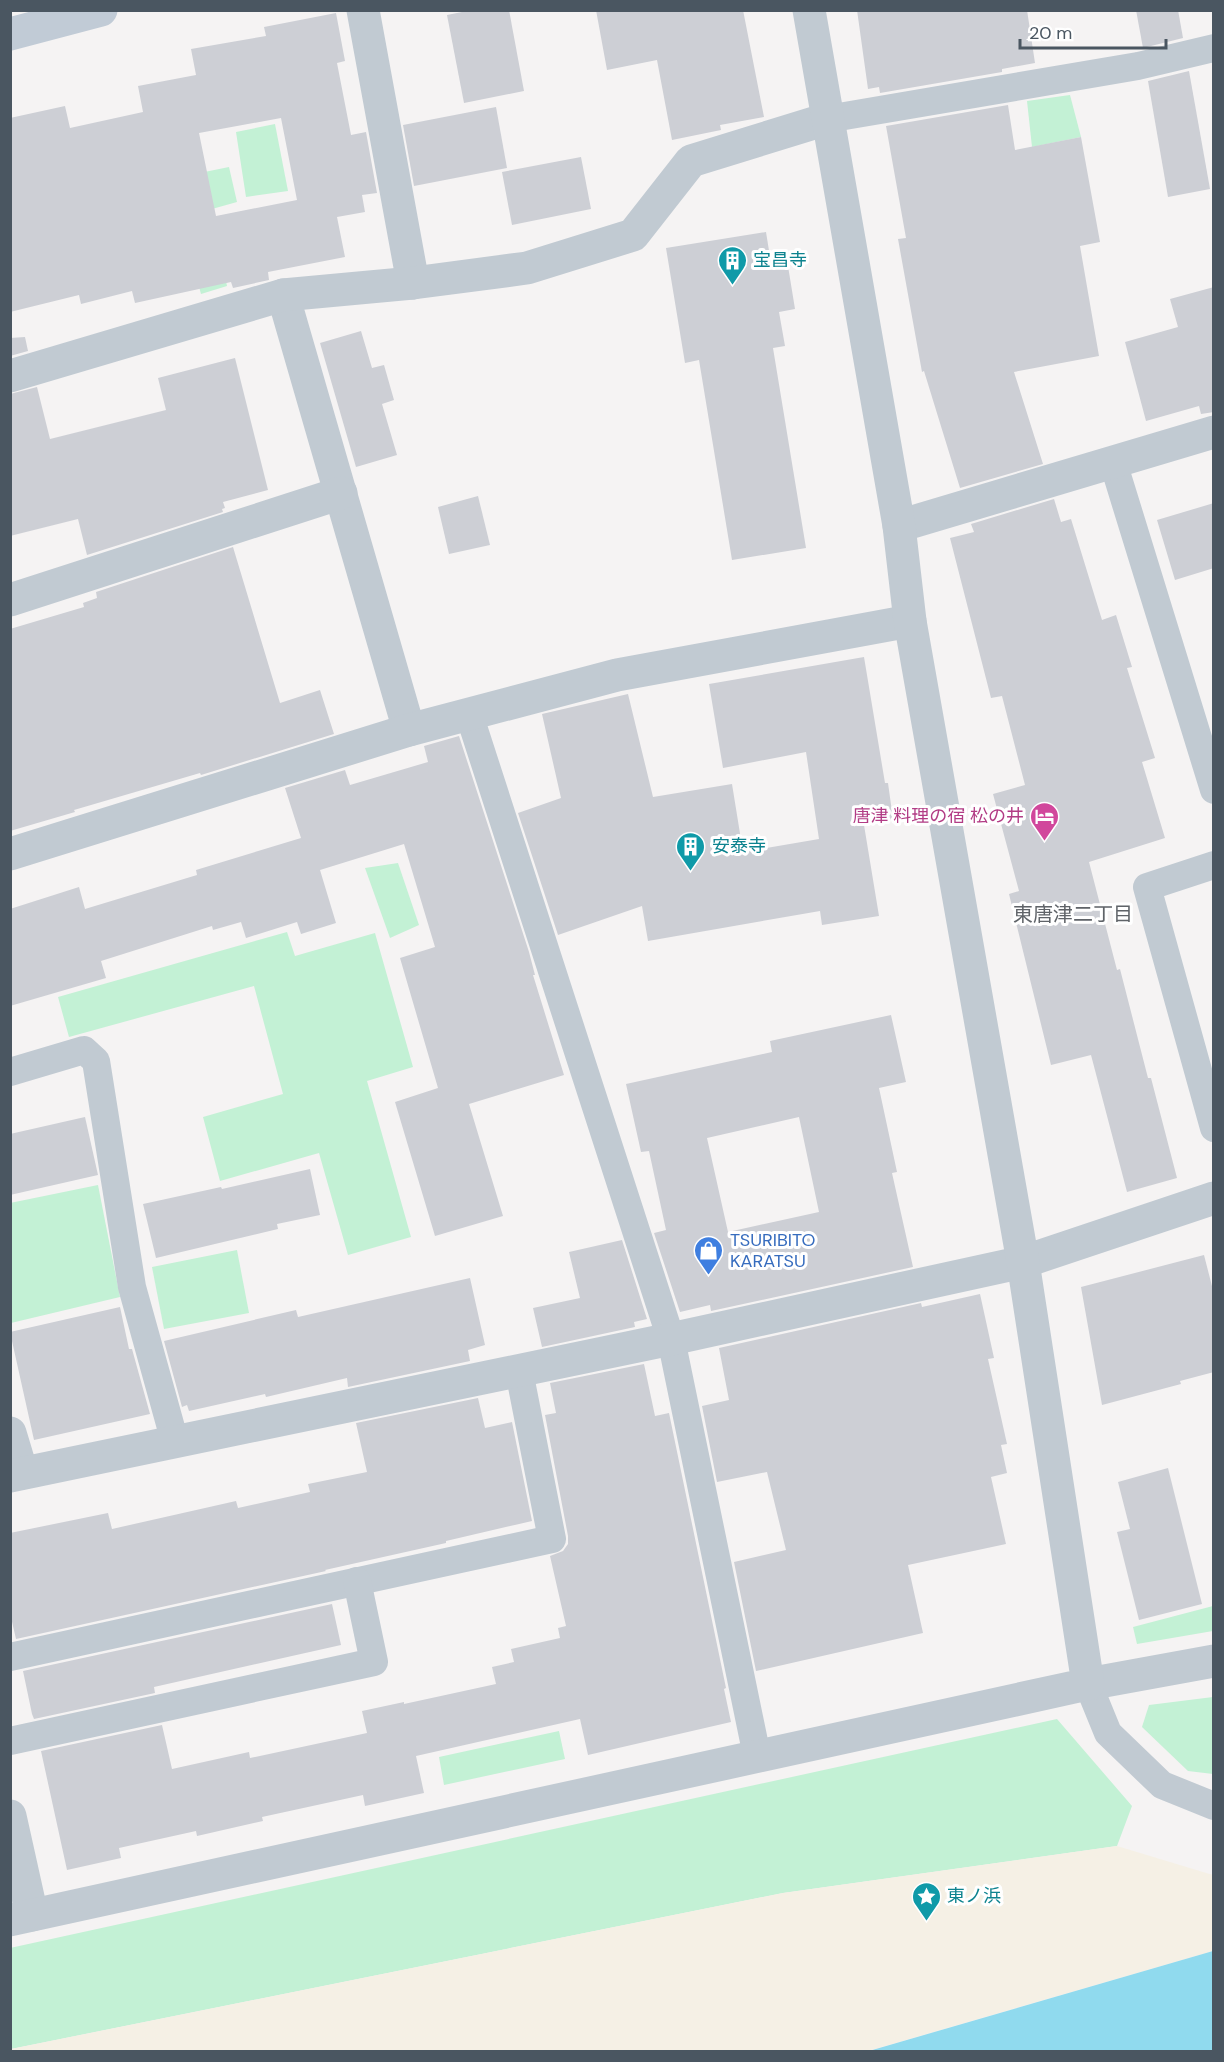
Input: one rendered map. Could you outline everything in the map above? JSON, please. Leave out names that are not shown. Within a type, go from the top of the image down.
[{"type":"street","points":[[10,34],[101,10]]},
{"type":"street","points":[[363,10],[413,283]]},
{"type":"street","points":[[809,10],[899,526],[909,621],[1023,1262],[1089,1684]]},
{"type":"street","points":[[10,376],[283,295],[413,283],[527,268],[633,235],[691,161],[827,119]]},
{"type":"street","points":[[283,295],[410,730]]},
{"type":"street","points":[[899,526],[1214,432]]},
{"type":"street","points":[[10,600],[341,493]]},
{"type":"street","points":[[10,854],[410,730],[617,675],[909,621]]},
{"type":"street","points":[[10,1433],[16,1475],[671,1339],[1023,1262],[1214,1198]]},
{"type":"street","points":[[10,1816],[21,1918],[1089,1684],[1214,1660]]},
{"type":"lane","points":[[827,119],[1138,66],[1214,48]]},
{"type":"lane","points":[[1113,462],[1214,790]]},
{"type":"lane","points":[[469,714],[671,1339],[757,1756]]},
{"type":"lane","points":[[1214,865],[1147,887],[1214,1128]]},
{"type":"lane","points":[[10,1072],[84,1050],[96,1060],[132,1287],[175,1442]]},
{"type":"lane","points":[[10,1657],[552,1539],[519,1371]]},
{"type":"lane","points":[[10,1741],[374,1662],[357,1581]]},
{"type":"lane","points":[[1089,1684],[1108,1733],[1123,1748],[1162,1785],[1214,1806]]},
{"type":"green space","points":[[1070,95],[1081,137],[1032,147],[1027,101]]},
{"type":"green space","points":[[275,124],[288,191],[246,197],[236,132]]},
{"type":"green space","points":[[229,167],[237,202],[212,209],[227,286],[201,294],[170,179]]},
{"type":"green space","points":[[398,863],[419,925],[390,938],[365,868]]},
{"type":"green space","points":[[287,932],[295,956],[375,933],[413,1067],[367,1081],[411,1237],[348,1255],[319,1153],[220,1181],[203,1117],[283,1094],[254,986],[69,1037],[58,997]]},
{"type":"green space","points":[[98,1185],[120,1297],[11,1323],[10,1203]]},
{"type":"green space","points":[[237,1250],[249,1313],[164,1329],[152,1267]]},
{"type":"green space","points":[[1213,1606],[1213,1631],[1137,1644],[1133,1627]]},
{"type":"green space","points":[[1213,1697],[1213,1774],[1188,1771],[1142,1727],[1149,1705]]},
{"type":"green space","points":[[1057,1719],[1132,1806],[1117,1846],[783,1893],[11,2049],[10,1948]]},
{"type":"green space","points":[[559,1731],[565,1759],[444,1785],[439,1757]]},
{"type":"sand","name":"東ノ浜","points":[[1117,1846],[1213,1875],[1213,1951],[868,2051],[11,2052],[11,2049],[783,1893]]},
{"type":"water","points":[[1213,1951],[1213,2051],[869,2051]]},
{"type":"building","points":[[472,10],[509,10],[524,91],[464,103],[447,15]]},
{"type":"building","points":[[596,10],[743,10],[764,117],[720,125],[721,130],[672,140],[657,60],[607,70]]},
{"type":"building","points":[[857,10],[1027,10],[1035,63],[1002,69],[1002,72],[880,93],[879,87],[868,89]]},
{"type":"building","points":[[1136,10],[1178,10],[1183,38],[1143,48]]},
{"type":"building","points":[[336,13],[345,61],[337,63],[351,135],[366,132],[377,193],[362,195],[365,212],[337,217],[345,257],[268,272],[269,280],[233,288],[231,282],[135,303],[132,291],[81,304],[79,295],[10,312],[10,118],[65,106],[70,128],[143,112],[138,86],[196,75],[191,49],[266,36],[264,27]],"holes":[[[281,118],[297,200],[216,216],[199,133]]]},
{"type":"building","points":[[1189,71],[1210,189],[1168,197],[1148,81]]},
{"type":"building","points":[[1008,105],[1015,150],[1081,137],[1100,242],[1080,246],[1099,356],[1014,372],[1043,464],[960,488],[924,371],[922,372],[898,239],[906,238],[886,126]]},
{"type":"building","points":[[496,107],[507,168],[414,186],[403,125]]},
{"type":"building","points":[[581,157],[591,209],[512,225],[502,172]]},
{"type":"building","points":[[766,232],[771,263],[787,260],[795,309],[779,312],[785,346],[773,348],[806,548],[732,560],[699,360],[685,363],[666,248]]},
{"type":"building","points":[[1214,287],[1214,412],[1201,414],[1199,406],[1146,421],[1125,342],[1178,327],[1170,299]]},
{"type":"building","points":[[361,331],[372,368],[384,365],[394,400],[382,404],[397,455],[356,467],[320,343]]},
{"type":"building","points":[[25,337],[28,351],[10,356],[10,338]]},
{"type":"building","points":[[235,358],[268,490],[223,502],[225,508],[222,509],[223,512],[87,555],[78,519],[10,536],[10,394],[37,387],[50,439],[166,410],[158,378]]},
{"type":"building","points":[[478,496],[490,545],[449,554],[438,507]]},
{"type":"building","points":[[1054,499],[1061,522],[1071,519],[1102,620],[1116,615],[1132,667],[1127,668],[1155,758],[1142,762],[1165,838],[1089,862],[1117,970],[1120,969],[1177,1178],[1127,1192],[1091,1055],[1051,1065],[1009,894],[1019,891],[993,794],[1025,785],[1002,696],[991,698],[950,538],[974,532],[971,524]]},
{"type":"building","points":[[1214,503],[1214,568],[1175,580],[1157,520]]},
{"type":"building","points":[[233,547],[280,703],[320,690],[334,734],[10,831],[10,629],[84,607],[83,603],[97,598],[96,592]]},
{"type":"building","points":[[864,657],[893,819],[864,825],[879,916],[822,925],[820,911],[648,941],[642,906],[558,935],[518,813],[561,798],[542,714],[628,694],[653,797],[732,784],[743,852],[819,839],[806,752],[723,768],[709,684]]},
{"type":"building","points":[[459,736],[529,952],[535,975],[533,975],[564,1075],[469,1104],[503,1216],[435,1236],[395,1102],[438,1088],[400,958],[435,947],[404,844],[320,870],[336,923],[301,934],[297,922],[246,938],[241,922],[213,930],[212,926],[101,961],[106,978],[10,1006],[10,909],[79,887],[85,909],[197,875],[196,870],[301,838],[285,788],[345,770],[350,785],[428,762],[424,746]]},
{"type":"building","points":[[891,1015],[906,1082],[879,1088],[897,1172],[892,1173],[913,1267],[711,1311],[710,1305],[680,1312],[654,1233],[666,1230],[649,1151],[641,1152],[626,1084],[772,1052],[770,1041]],"holes":[[[799,1117],[819,1212],[728,1232],[707,1138]]]},
{"type":"building","points":[[85,1117],[98,1175],[10,1195],[10,1134]]},
{"type":"building","points":[[310,1169],[320,1215],[277,1224],[278,1229],[156,1258],[143,1204]]},
{"type":"building","points":[[622,1240],[647,1319],[634,1322],[635,1327],[542,1347],[533,1308],[580,1298],[569,1252]]},
{"type":"building","points":[[1204,1255],[1214,1294],[1214,1372],[1180,1381],[1181,1384],[1102,1405],[1081,1287]]},
{"type":"building","points":[[470,1278],[485,1345],[468,1350],[470,1361],[348,1387],[347,1378],[266,1397],[265,1394],[189,1411],[187,1405],[182,1407],[164,1341],[296,1310],[298,1317]]},
{"type":"building","points":[[980,1294],[994,1358],[988,1359],[1007,1444],[1001,1445],[1007,1473],[991,1477],[1006,1544],[908,1565],[923,1633],[756,1671],[734,1562],[786,1550],[767,1472],[717,1482],[702,1406],[729,1400],[719,1348],[921,1303],[922,1307]]},
{"type":"building","points":[[120,1307],[129,1349],[132,1349],[150,1414],[34,1440],[10,1332]]},
{"type":"building","points":[[644,1364],[655,1416],[669,1413],[731,1722],[588,1755],[580,1719],[416,1756],[424,1793],[365,1806],[363,1795],[262,1817],[263,1821],[197,1836],[196,1831],[119,1848],[121,1858],[67,1870],[41,1751],[162,1725],[172,1769],[249,1752],[250,1758],[367,1733],[362,1711],[496,1684],[492,1667],[514,1662],[511,1649],[560,1638],[558,1628],[566,1626],[550,1556],[563,1551],[568,1544],[568,1536],[545,1415],[556,1413],[550,1383]]},
{"type":"building","points":[[478,1398],[485,1428],[512,1422],[532,1521],[326,1571],[16,1639],[10,1613],[10,1533],[108,1513],[112,1529],[236,1501],[238,1508],[310,1492],[308,1484],[367,1472],[356,1423]]},
{"type":"building","points":[[1168,1468],[1202,1604],[1139,1620],[1117,1532],[1130,1529],[1118,1482]]},
{"type":"building","points":[[332,1604],[341,1645],[154,1687],[155,1693],[34,1719],[32,1714],[23,1671]]},
{"type":"place","name":"宝昌寺","points":[[732,286]]},
{"type":"place","name":"唐津 料理の宿 松の井","points":[[1045,842]]},
{"type":"place","name":"安泰寺","points":[[691,872]]},
{"type":"place","name":"TSURIBITO KARATSU","points":[[709,1276]]},
{"type":"place","name":"東ノ浜","points":[[926,1922]]},
{"type":"district","name":"東唐津二丁目","points":[[1073,914]]}]
